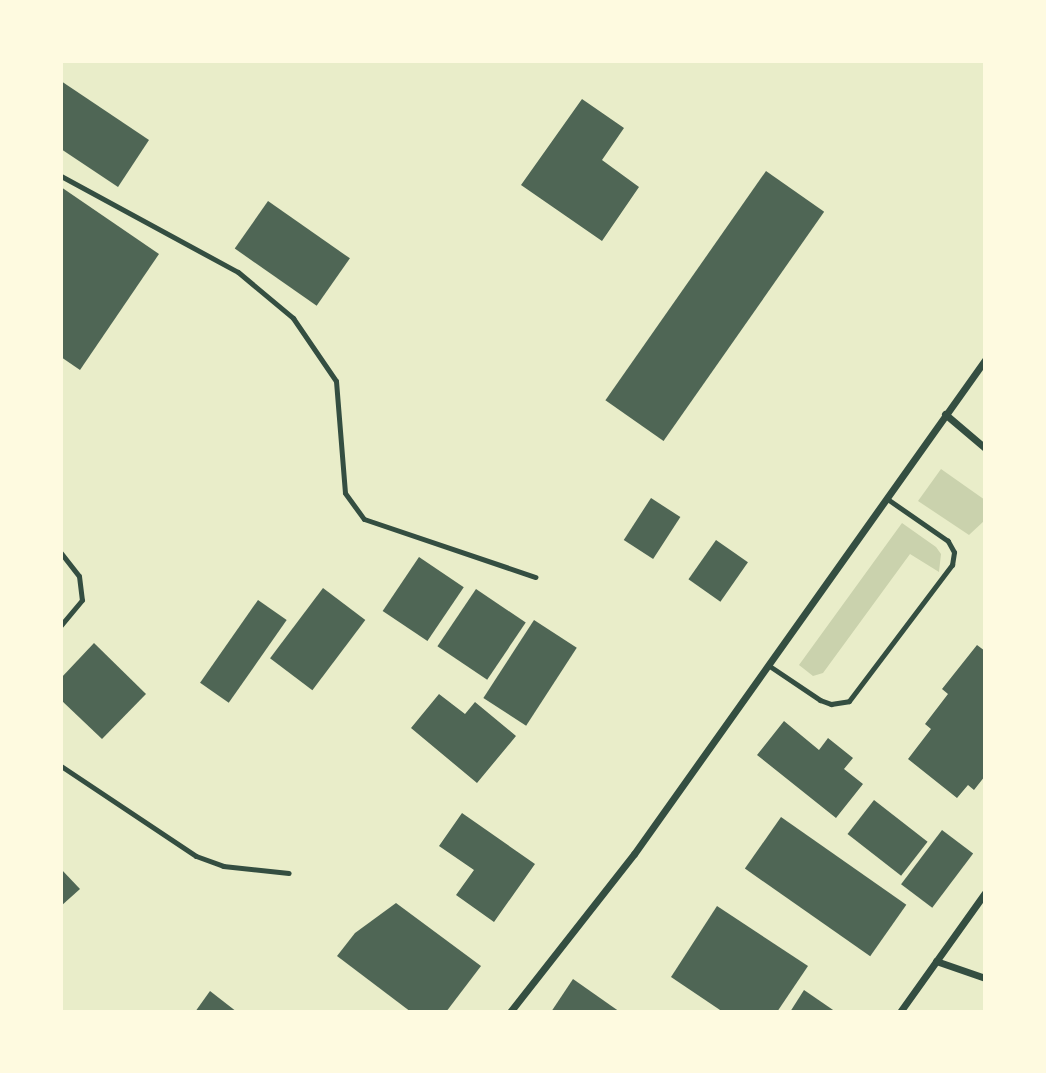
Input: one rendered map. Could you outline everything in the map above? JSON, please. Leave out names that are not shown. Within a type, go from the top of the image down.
[{"type":"street","points":[[510,1012],[634,854],[985,360]]},
{"type":"street","points":[[945,414],[985,448]]},
{"type":"street","points":[[900,1012],[985,893]]},
{"type":"street","points":[[936,961],[985,978]]},
{"type":"lane","points":[[61,176],[238,272],[293,318],[336,381],[345,493],[364,519],[535,577]]},
{"type":"lane","points":[[768,665],[820,700],[831,704],[849,701],[952,565],[954,552],[948,541],[886,498]]},
{"type":"lane","points":[[61,553],[79,576],[82,600],[61,625]]},
{"type":"lane","points":[[61,766],[196,856],[223,866],[289,873]]},
{"type":"green space","points":[[941,469],[985,500],[985,520],[969,535],[918,501]]},
{"type":"green space","points":[[902,523],[936,547],[941,554],[939,572],[910,554],[823,673],[813,676],[799,665]]},
{"type":"building","points":[[61,81],[149,140],[118,187],[61,149]]},
{"type":"building","points":[[582,99],[624,128],[602,160],[639,187],[602,241],[521,185]]},
{"type":"building","points":[[766,171],[824,212],[664,441],[605,400]]},
{"type":"building","points":[[61,187],[159,254],[80,370],[61,357]]},
{"type":"building","points":[[268,201],[350,258],[317,306],[235,249]]},
{"type":"building","points":[[651,498],[680,517],[653,559],[624,540]]},
{"type":"building","points":[[716,540],[748,562],[720,602],[688,579]]},
{"type":"building","points":[[419,557],[464,587],[427,641],[383,611]]},
{"type":"building","points":[[323,588],[365,620],[312,690],[270,658]]},
{"type":"building","points":[[476,589],[526,623],[487,680],[437,646]]},
{"type":"building","points":[[258,600],[287,620],[229,703],[200,683]]},
{"type":"building","points":[[534,620],[577,648],[526,726],[483,698]]},
{"type":"building","points":[[94,643],[146,694],[102,739],[61,700],[61,678]]},
{"type":"building","points":[[977,645],[985,651],[985,776],[974,790],[968,785],[957,798],[908,759],[931,729],[925,724],[948,694],[942,689]]},
{"type":"building","points":[[439,694],[465,714],[475,702],[516,736],[477,783],[411,728]]},
{"type":"building","points":[[784,721],[819,750],[828,738],[853,758],[844,769],[863,784],[836,818],[757,755]]},
{"type":"building","points":[[874,800],[928,842],[901,876],[848,834]]},
{"type":"building","points":[[462,813],[535,864],[494,922],[456,895],[474,870],[439,846]]},
{"type":"building","points":[[781,817],[906,905],[870,956],[745,869]]},
{"type":"building","points":[[942,830],[973,853],[932,908],[901,884]]},
{"type":"building","points":[[61,869],[80,889],[61,906]]},
{"type":"building","points":[[396,903],[481,966],[446,1012],[411,1012],[337,956],[355,933]]},
{"type":"building","points":[[717,906],[808,966],[777,1012],[723,1012],[671,977]]},
{"type":"building","points":[[573,979],[620,1012],[551,1012]]},
{"type":"building","points":[[804,990],[836,1012],[790,1012]]},
{"type":"building","points":[[210,991],[237,1012],[195,1012]]}]
